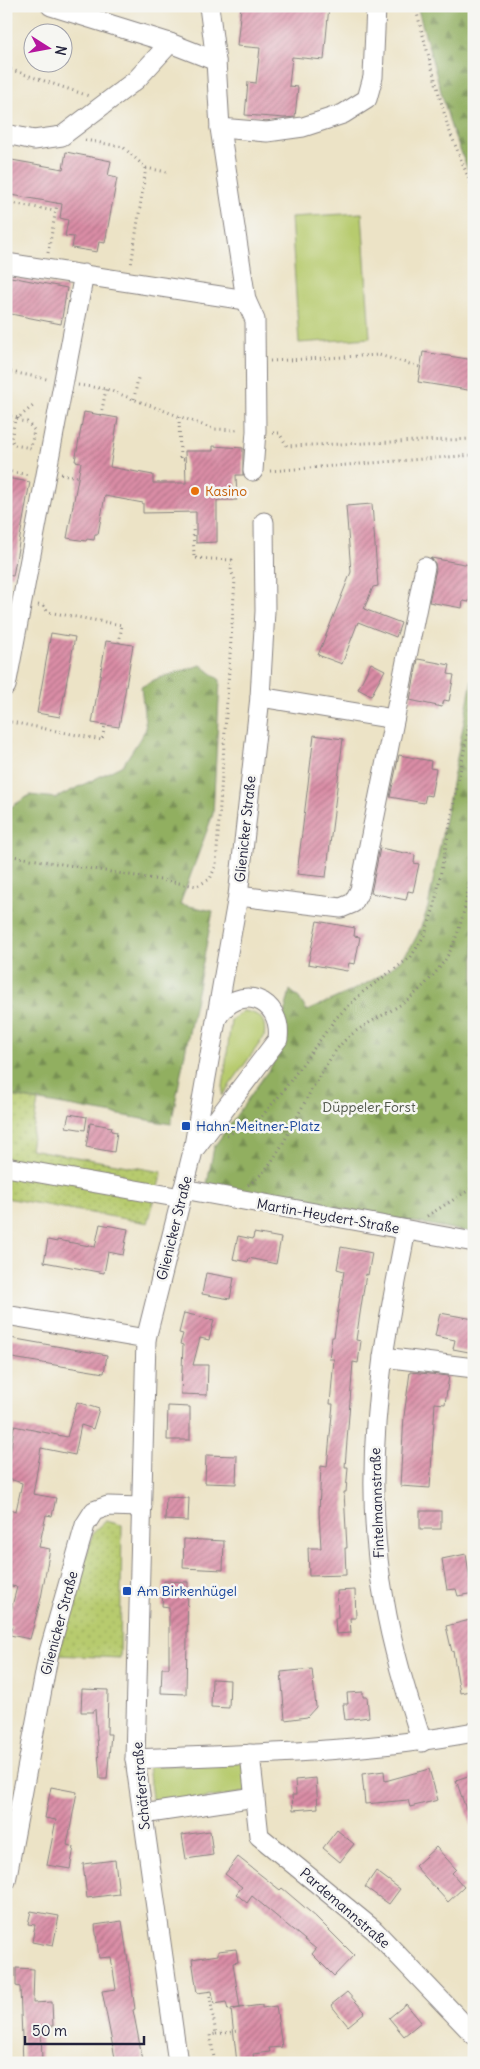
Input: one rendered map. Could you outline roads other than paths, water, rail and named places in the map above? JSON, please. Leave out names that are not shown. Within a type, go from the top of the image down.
[{"type":"street","points":[[51,6],[170,43],[216,62]]},
{"type":"street","points":[[209,6],[216,62],[220,128],[246,300],[255,320],[256,431],[261,468]]},
{"type":"street","points":[[220,128],[268,132],[303,127],[343,114],[367,99],[372,77],[376,6]]},
{"type":"street","points":[[6,134],[34,140],[62,136],[136,80],[170,43]]},
{"type":"street","points":[[6,263],[246,300]]},
{"type":"street","points":[[6,686],[84,274]]},
{"type":"street","name":"Glienicker Straße","points":[[6,1881],[49,1652],[85,1525],[94,1511],[108,1506],[142,1507],[146,1339],[193,1151],[238,896],[260,697],[265,611],[264,522]]},
{"type":"street","points":[[238,896],[341,908],[353,903],[360,890],[425,567]]},
{"type":"street","points":[[260,697],[394,719]]},
{"type":"street","points":[[193,1151],[278,1039],[278,1022],[274,1014],[268,1006],[254,999],[238,999],[229,1003],[217,1018]]},
{"type":"street","name":"Martin-Heydert-Straße","points":[[6,1168],[182,1194],[474,1242]]},
{"type":"street","name":"Fintelmannstraße","points":[[406,1230],[383,1357],[374,1447],[374,1499],[383,1598],[394,1654],[422,1742]]},
{"type":"street","points":[[6,1315],[146,1339]]},
{"type":"street","points":[[383,1357],[474,1368]]},
{"type":"street","name":"Schäferstraße","points":[[142,1507],[135,1759],[178,2063]]},
{"type":"street","points":[[135,1759],[250,1754],[422,1742],[474,1732]]},
{"type":"street","name":"Pardemannstraße","points":[[250,1754],[259,1836],[374,1930],[471,2027]]},
{"type":"street","points":[[143,1814],[255,1797]]},
{"type":"place","name":"Kasino","points":[[195,491]]},
{"type":"place","name":"Hahn-Meitner-Platz","points":[[186,1126]]},
{"type":"place","name":"Am Birkenhügel","points":[[127,1591]]},
{"type":"park label","name":"Düppeler Forst","points":[[369,1107]]}]
